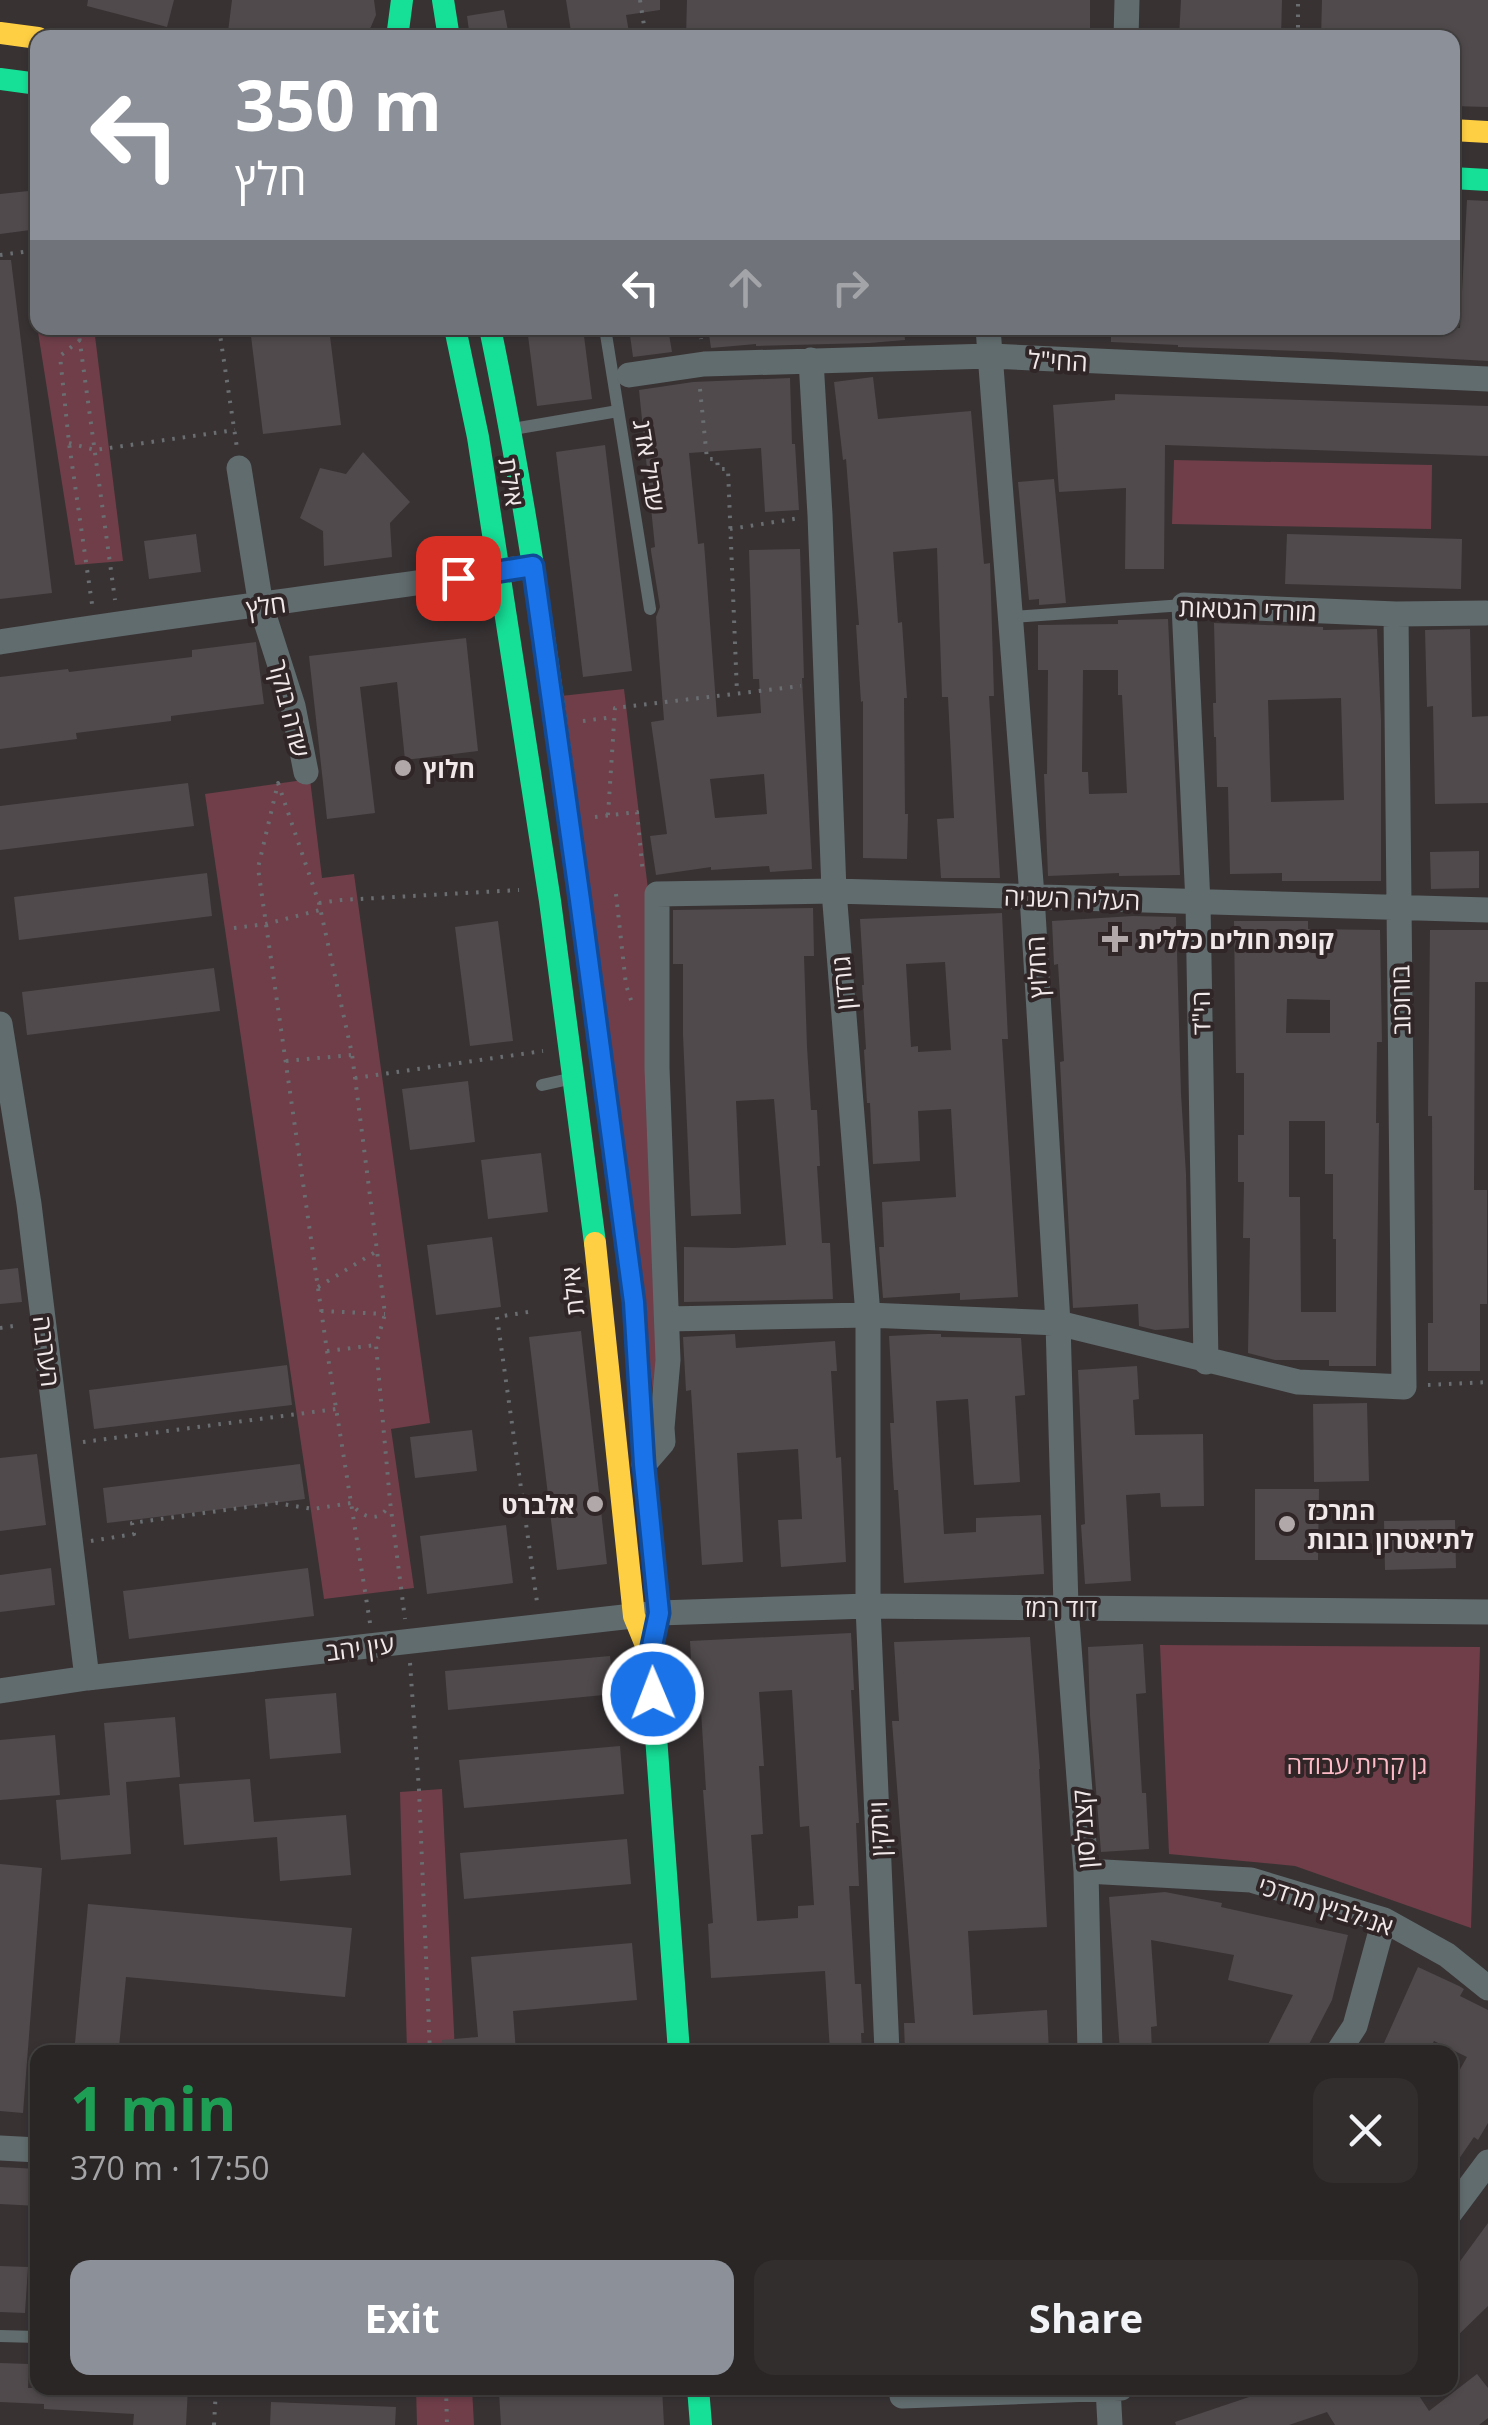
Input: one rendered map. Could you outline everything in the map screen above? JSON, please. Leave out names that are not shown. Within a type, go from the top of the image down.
[{"type":"street","points":[[399,30],[405,0]]},
{"type":"street","points":[[405,0],[411,30]]},
{"type":"street","points":[[442,0],[448,30]]},
{"type":"street","points":[[1126,30],[1127,0]]},
{"type":"street","points":[[0,33],[30,37]]},
{"type":"street","points":[[0,78],[30,83]]},
{"type":"street","points":[[1460,130],[1488,132]]},
{"type":"street","points":[[1460,178],[1488,180]]},
{"type":"street","name":"אילת","points":[[456,335],[478,437],[548,889],[573,1078],[593,1278],[646,1615],[678,2045]]},
{"type":"street","name":"אילת","points":[[491,335],[533,566],[634,1302],[644,1464],[646,1615]]},
{"type":"street","name":"החלוץ","points":[[989,335],[1032,896],[1058,1324],[1066,1607]]},
{"type":"street","name":"החי\"ל","points":[[629,375],[698,365],[991,356],[1488,379]]},
{"type":"street","name":"גורדון","points":[[811,360],[834,891],[868,1316],[868,1606]]},
{"type":"street","name":"שדה בוקר","points":[[239,468],[261,606],[294,706],[306,772]]},
{"type":"street","name":"חלץ","points":[[0,642],[533,566]]},
{"type":"street","name":"מורדי הגטאות","points":[[1184,605],[1396,614],[1486,613]]},
{"type":"street","name":"הי\"ד","points":[[1184,605],[1198,903],[1206,1362]]},
{"type":"street","name":"בורוכוב","points":[[1396,614],[1404,1387]]},
{"type":"street","name":"העליה השניה","points":[[650,892],[834,891],[1488,910]]},
{"type":"street","points":[[644,1464],[663,1442],[668,1360],[650,892]]},
{"type":"street","name":"הערבה","points":[[0,1024],[29,1204],[44,1366],[59,1445],[87,1678]]},
{"type":"street","points":[[667,1319],[868,1316],[1058,1324],[1298,1382],[1404,1387]]},
{"type":"street","name":"דוד רמז","points":[[646,1615],[868,1606],[1488,1612]]},
{"type":"street","name":"ויתקין","points":[[868,1606],[888,2045]]},
{"type":"street","name":"קצנלסון","points":[[1066,1607],[1086,1870],[1090,2045]]},
{"type":"street","name":"עין יהב","points":[[0,1691],[646,1615]]},
{"type":"street","name":"אנילביץ מרדכי","points":[[1086,1870],[1251,1880],[1384,1920],[1446,1955],[1488,1988]]},
{"type":"street","points":[[1343,2045],[1355,2026],[1384,1920]]},
{"type":"street","points":[[0,2148],[30,2150]]},
{"type":"street","points":[[1458,2203],[1488,2162]]},
{"type":"street","points":[[1110,2425],[1112,2395]]},
{"type":"lane","name":"שביל אדג","points":[[606,335],[650,608]]},
{"type":"lane","points":[[511,429],[618,411]]},
{"type":"lane","name":"מורדי הגטאות","points":[[1010,617],[1184,605]]},
{"type":"lane","points":[[542,1084],[573,1078]]},
{"type":"lane","points":[[0,2336],[30,2337]]},
{"type":"path","points":[[640,0],[645,30]]},
{"type":"path","points":[[1298,0],[1298,30]]},
{"type":"path","points":[[0,256],[30,251]]},
{"type":"path","points":[[79,335],[95,450],[107,626]]},
{"type":"path","points":[[69,443],[95,450],[235,430],[220,335]]},
{"type":"path","points":[[80,340],[60,356],[69,443],[107,626]]},
{"type":"path","points":[[698,365],[707,460],[717,459],[718,469],[728,469],[737,694]]},
{"type":"path","points":[[730,529],[820,515]]},
{"type":"path","points":[[632,1002],[626,985],[616,894],[650,892],[637,812],[608,815],[614,708],[826,684]]},
{"type":"path","points":[[389,1646],[390,1501],[376,1345],[385,1314],[352,1054],[320,907],[278,784],[258,868],[352,1503],[389,1646],[419,1790],[430,2045]]},
{"type":"path","points":[[234,928],[266,924],[341,900],[548,889]]},
{"type":"path","points":[[355,1078],[569,1048]]},
{"type":"path","points":[[286,1061],[352,1054]]},
{"type":"path","points":[[318,1287],[377,1251]]},
{"type":"path","points":[[321,1310],[385,1314]]},
{"type":"path","points":[[528,1312],[497,1317],[540,1627]]},
{"type":"path","points":[[327,1351],[376,1345]]},
{"type":"path","points":[[1404,1387],[1488,1382]]},
{"type":"path","points":[[59,1445],[336,1409]]},
{"type":"path","points":[[352,1503],[361,1515],[379,1517],[390,1501]]},
{"type":"path","points":[[72,1544],[134,1534],[132,1523],[276,1503],[313,1509],[352,1503]]},
{"type":"path","points":[[214,2425],[216,2395]]},
{"type":"path","points":[[446,2395],[447,2425]]},
{"type":"path","points":[[699,2408],[864,2395]]},
{"type":"green space","points":[[38,335],[95,335],[123,561],[75,565]]},
{"type":"green space","points":[[1174,460],[1432,465],[1431,529],[1172,524]]},
{"type":"green space","points":[[624,689],[653,931],[659,1437],[561,696]]},
{"type":"green space","points":[[310,779],[322,878],[354,874],[430,1423],[391,1429],[414,1588],[324,1599],[205,794]]},
{"type":"green space","name":"גן קרית עבודה","points":[[1160,1645],[1480,1647],[1471,1928],[1295,1866],[1169,1854]]},
{"type":"green space","points":[[442,1789],[455,2045],[407,2045],[400,1792]]},
{"type":"green space","points":[[416,2395],[472,2395],[474,2425],[417,2425]]},
{"type":"building","points":[[88,0],[174,0],[167,27],[87,6]]},
{"type":"building","points":[[232,0],[374,0],[376,15],[369,30],[228,30]]},
{"type":"building","points":[[566,0],[660,0],[660,10],[626,15],[629,30],[571,30]]},
{"type":"building","points":[[687,0],[1090,0],[1090,30],[686,30]]},
{"type":"building","points":[[1181,0],[1282,0],[1281,30],[1179,30]]},
{"type":"building","points":[[1322,0],[1488,0],[1488,107],[1460,106],[1460,30],[1321,30]]},
{"type":"building","points":[[504,10],[508,30],[469,30],[467,16]]},
{"type":"building","points":[[30,191],[30,230],[0,234],[0,194]]},
{"type":"building","points":[[1467,200],[1488,201],[1488,361],[1111,342],[1111,335],[1460,335]]},
{"type":"building","points":[[0,260],[11,260],[52,593],[0,599]]},
{"type":"building","points":[[251,335],[330,335],[341,425],[263,434]]},
{"type":"building","points":[[528,335],[584,335],[592,399],[537,406]]},
{"type":"building","points":[[630,335],[669,335],[672,352],[633,357]]},
{"type":"building","points":[[709,335],[905,335],[905,340],[756,344],[711,348]]},
{"type":"building","points":[[873,377],[878,419],[971,411],[984,564],[990,563],[994,696],[989,696],[1000,878],[941,878],[937,819],[954,818],[948,697],[942,697],[937,548],[893,552],[907,698],[907,859],[863,858],[859,625],[846,459],[843,460],[834,382]]},
{"type":"building","points":[[790,378],[799,510],[765,512],[761,448],[689,453],[698,544],[704,543],[717,717],[761,713],[759,679],[753,679],[749,550],[800,549],[812,869],[770,872],[769,866],[711,867],[656,875],[650,836],[667,834],[651,722],[664,720],[656,617],[660,607],[651,551],[655,547],[639,390],[693,382]],"holes":[[[764,774],[767,814],[715,818],[710,779]]]},
{"type":"building","points":[[1115,394],[1488,406],[1488,456],[1165,445],[1164,569],[1125,569],[1126,488],[1059,492],[1053,405],[1115,400]]},
{"type":"building","points":[[605,445],[632,671],[583,677],[556,452]]},
{"type":"building","points":[[363,452],[410,502],[390,523],[392,557],[324,566],[323,531],[300,518],[320,468],[346,474]]},
{"type":"building","points":[[1054,479],[1066,603],[1039,605],[1039,599],[1029,600],[1018,482]]},
{"type":"building","points":[[196,534],[201,572],[149,579],[144,541]]},
{"type":"building","points":[[1287,534],[1462,539],[1461,589],[1285,584]]},
{"type":"building","points":[[1168,619],[1180,875],[1048,876],[1044,774],[1048,670],[1038,670],[1038,625],[1118,624],[1118,620]],"holes":[[[1083,670],[1118,670],[1127,793],[1089,794],[1088,772],[1082,772]]]},
{"type":"building","points":[[1214,623],[1377,629],[1381,881],[1282,881],[1282,873],[1230,874],[1228,787],[1217,787]],"holes":[[[1341,698],[1344,800],[1271,802],[1268,700]]]},
{"type":"building","points":[[1470,629],[1472,717],[1488,716],[1488,803],[1435,804],[1433,706],[1427,707],[1425,630]]},
{"type":"building","points":[[466,638],[478,751],[405,760],[397,682],[360,687],[375,813],[327,819],[309,656]]},
{"type":"building","points":[[256,642],[264,704],[171,716],[171,721],[76,733],[77,739],[0,749],[0,677],[192,657],[192,650]]},
{"type":"building","points":[[188,783],[194,826],[0,850],[0,806]]},
{"type":"building","points":[[1479,851],[1479,888],[1431,889],[1430,852]]},
{"type":"building","points":[[207,873],[212,916],[19,940],[14,897]]},
{"type":"building","points":[[813,908],[814,956],[804,956],[807,1047],[811,1110],[817,1110],[822,1243],[830,1243],[833,1299],[684,1302],[684,1247],[786,1245],[774,1099],[736,1101],[741,1214],[691,1216],[683,964],[673,964],[673,910]]},
{"type":"building","points":[[1002,913],[1008,1039],[1002,1039],[1018,1297],[960,1300],[960,1293],[883,1298],[879,1247],[884,1247],[882,1202],[956,1197],[951,1109],[918,1111],[920,1161],[873,1164],[860,919]],"holes":[[[945,962],[951,1050],[918,1052],[918,1046],[911,1047],[906,964]]]},
{"type":"building","points":[[1176,917],[1189,1328],[1155,1330],[1139,1326],[1138,1304],[1073,1308],[1060,1062],[1064,1061],[1052,921]]},
{"type":"building","points":[[498,921],[513,1041],[470,1046],[455,927]]},
{"type":"building","points":[[1234,921],[1308,921],[1308,929],[1380,930],[1382,1042],[1377,1042],[1376,1366],[1329,1366],[1329,1360],[1275,1360],[1248,1353],[1250,1238],[1243,1238],[1244,1182],[1238,1182],[1238,1135],[1244,1135],[1244,1073],[1236,1073]],"holes":[[[1287,999],[1330,1000],[1330,1033],[1286,1033]],[[1289,1121],[1325,1121],[1325,1174],[1333,1174],[1336,1312],[1301,1312],[1300,1197],[1289,1197]]]},
{"type":"building","points":[[1430,930],[1488,930],[1488,982],[1475,982],[1474,1190],[1487,1190],[1487,1304],[1480,1304],[1480,1371],[1428,1371],[1428,1323],[1433,1323],[1432,1116],[1428,1116]]},
{"type":"building","points":[[214,968],[220,1011],[27,1035],[22,992]]},
{"type":"building","points":[[468,1081],[475,1142],[410,1150],[402,1089]]},
{"type":"building","points":[[541,1153],[548,1212],[488,1219],[481,1160]]},
{"type":"building","points":[[492,1237],[501,1307],[436,1315],[427,1245]]},
{"type":"building","points":[[18,1268],[22,1302],[0,1304],[0,1270]]},
{"type":"building","points":[[581,1331],[607,1564],[557,1570],[529,1337]]},
{"type":"building","points":[[735,1334],[736,1348],[835,1341],[837,1371],[831,1371],[836,1458],[841,1457],[846,1562],[781,1567],[778,1520],[802,1519],[798,1449],[737,1453],[743,1562],[702,1565],[691,1390],[686,1391],[683,1337]]},
{"type":"building","points":[[889,1336],[1021,1338],[1025,1395],[1015,1396],[1020,1482],[974,1485],[968,1399],[936,1401],[944,1534],[976,1532],[976,1518],[1041,1515],[1044,1574],[904,1583],[898,1490],[894,1490]]},
{"type":"building","points":[[287,1365],[292,1405],[94,1429],[89,1390]]},
{"type":"building","points":[[1137,1366],[1139,1399],[1133,1400],[1135,1435],[1203,1434],[1204,1506],[1161,1507],[1160,1493],[1126,1495],[1131,1581],[1085,1584],[1078,1370]]},
{"type":"building","points":[[1367,1403],[1369,1481],[1314,1482],[1313,1404]]},
{"type":"building","points":[[472,1430],[477,1471],[415,1478],[410,1437]]},
{"type":"building","points":[[37,1454],[46,1525],[0,1531],[0,1458]]},
{"type":"building","points":[[300,1464],[305,1499],[107,1523],[103,1488]]},
{"type":"building","name":"המרכז לתיאטרון בובות","points":[[1255,1489],[1319,1489],[1318,1560],[1255,1560]]},
{"type":"building","points":[[1455,1520],[1456,1568],[1385,1570],[1384,1521]]},
{"type":"building","points":[[506,1525],[513,1583],[427,1594],[420,1536]]},
{"type":"building","points":[[51,1568],[55,1605],[0,1612],[0,1575]]},
{"type":"building","points":[[308,1568],[314,1616],[129,1639],[123,1591]]},
{"type":"building","points":[[851,1633],[859,1886],[849,1886],[855,1984],[861,1984],[862,2045],[830,2045],[825,1971],[711,1978],[708,1924],[713,1923],[700,1695],[693,1696],[690,1641]],"holes":[[[792,1690],[800,1827],[809,1826],[814,1905],[798,1906],[798,1918],[757,1921],[751,1835],[763,1834],[759,1692]]]},
{"type":"building","points":[[1030,1637],[1047,1927],[968,1931],[973,2015],[1047,2010],[1049,2045],[905,2045],[904,2023],[915,2023],[892,1721],[899,1721],[894,1642]]},
{"type":"building","points":[[1143,1644],[1146,1693],[1136,1694],[1149,1849],[1101,1852],[1088,1647]]},
{"type":"building","points":[[610,1656],[614,1694],[448,1710],[445,1671]]},
{"type":"building","points":[[336,1693],[341,1753],[270,1759],[265,1699]]},
{"type":"building","points":[[175,1717],[180,1777],[126,1782],[131,1854],[61,1860],[56,1800],[110,1795],[104,1723]]},
{"type":"building","points":[[55,1735],[60,1795],[0,1800],[0,1740]]},
{"type":"building","points":[[620,1746],[624,1794],[464,1808],[459,1760]]},
{"type":"building","points":[[250,1779],[254,1822],[346,1815],[351,1875],[280,1881],[277,1837],[184,1845],[179,1784]]},
{"type":"building","points":[[627,1839],[631,1884],[464,1899],[460,1853]]},
{"type":"building","points":[[0,1864],[42,1868],[23,2113],[0,2111]]},
{"type":"building","points":[[1165,1892],[1348,1935],[1332,2000],[1309,2045],[1268,2045],[1293,1995],[1228,1980],[1234,1955],[1151,1940],[1157,2026],[1151,2027],[1152,2045],[1120,2045],[1109,1897]]},
{"type":"building","points":[[88,1904],[352,1928],[345,1997],[126,1977],[119,2045],[75,2043]]},
{"type":"building","points":[[632,1943],[637,2000],[513,2011],[515,2045],[442,2045],[442,2040],[478,2037],[471,1957]]},
{"type":"building","points":[[1418,1967],[1464,1989],[1460,1996],[1488,2010],[1488,2123],[1458,2160],[1458,2073],[1467,2057],[1458,2053],[1458,2045],[1434,2041],[1432,2045],[1383,2045]]},
{"type":"building","points":[[0,2167],[30,2169],[30,2206],[0,2204]]},
{"type":"building","points":[[1488,2223],[1488,2306],[1458,2335],[1458,2264]]},
{"type":"building","points":[[0,2266],[28,2267],[25,2313],[0,2312]]},
{"type":"building","points":[[0,2363],[29,2364],[30,2395],[188,2395],[186,2425],[133,2425],[134,2414],[44,2409],[44,2404],[0,2402]]},
{"type":"building","points":[[1477,2374],[1488,2388],[1488,2418],[1479,2425],[1335,2425],[1327,2412],[1289,2425],[1175,2422],[1255,2395],[1419,2395],[1429,2411],[1450,2395],[1458,2395],[1458,2389]]},
{"type":"building","points":[[499,2395],[662,2395],[664,2425],[501,2425]]},
{"type":"building","points":[[271,2402],[396,2407],[395,2425],[270,2425]]},
{"type":"traffic: fast","points":[[398,30],[402,0]]},
{"type":"traffic: fast","points":[[443,0],[448,30]]},
{"type":"traffic: fast","points":[[0,79],[30,83]]},
{"type":"traffic: fast","points":[[1460,178],[1488,180]]},
{"type":"traffic: fast","points":[[456,335],[478,437],[550,901],[595,1243]]},
{"type":"traffic: fast","points":[[491,335],[542,621],[608,1113]]},
{"type":"traffic: fast","points":[[653,1695],[678,2045]]},
{"type":"traffic: fast","points":[[699,2395],[701,2425]]},
{"type":"traffic: slow","points":[[0,33],[30,37]]},
{"type":"traffic: slow","points":[[1460,130],[1488,132]]},
{"type":"traffic: slow","points":[[608,1113],[634,1302],[644,1464],[659,1613],[650,1655],[653,1695]]},
{"type":"traffic: slow","points":[[595,1243],[634,1616],[650,1655]]},
{"type":"place","name":"חלוץ","points":[[403,768]]},
{"type":"place","name":"קופת חולים כללית","points":[[1115,939]]},
{"type":"place","name":"אלברט","points":[[595,1504]]},
{"type":"place","name":"המרכז לתיאטרון בובות","points":[[1287,1524]]},
{"type":"route","points":[[458,578],[533,566],[634,1302],[644,1464],[659,1613],[650,1655],[653,1694]]}]
